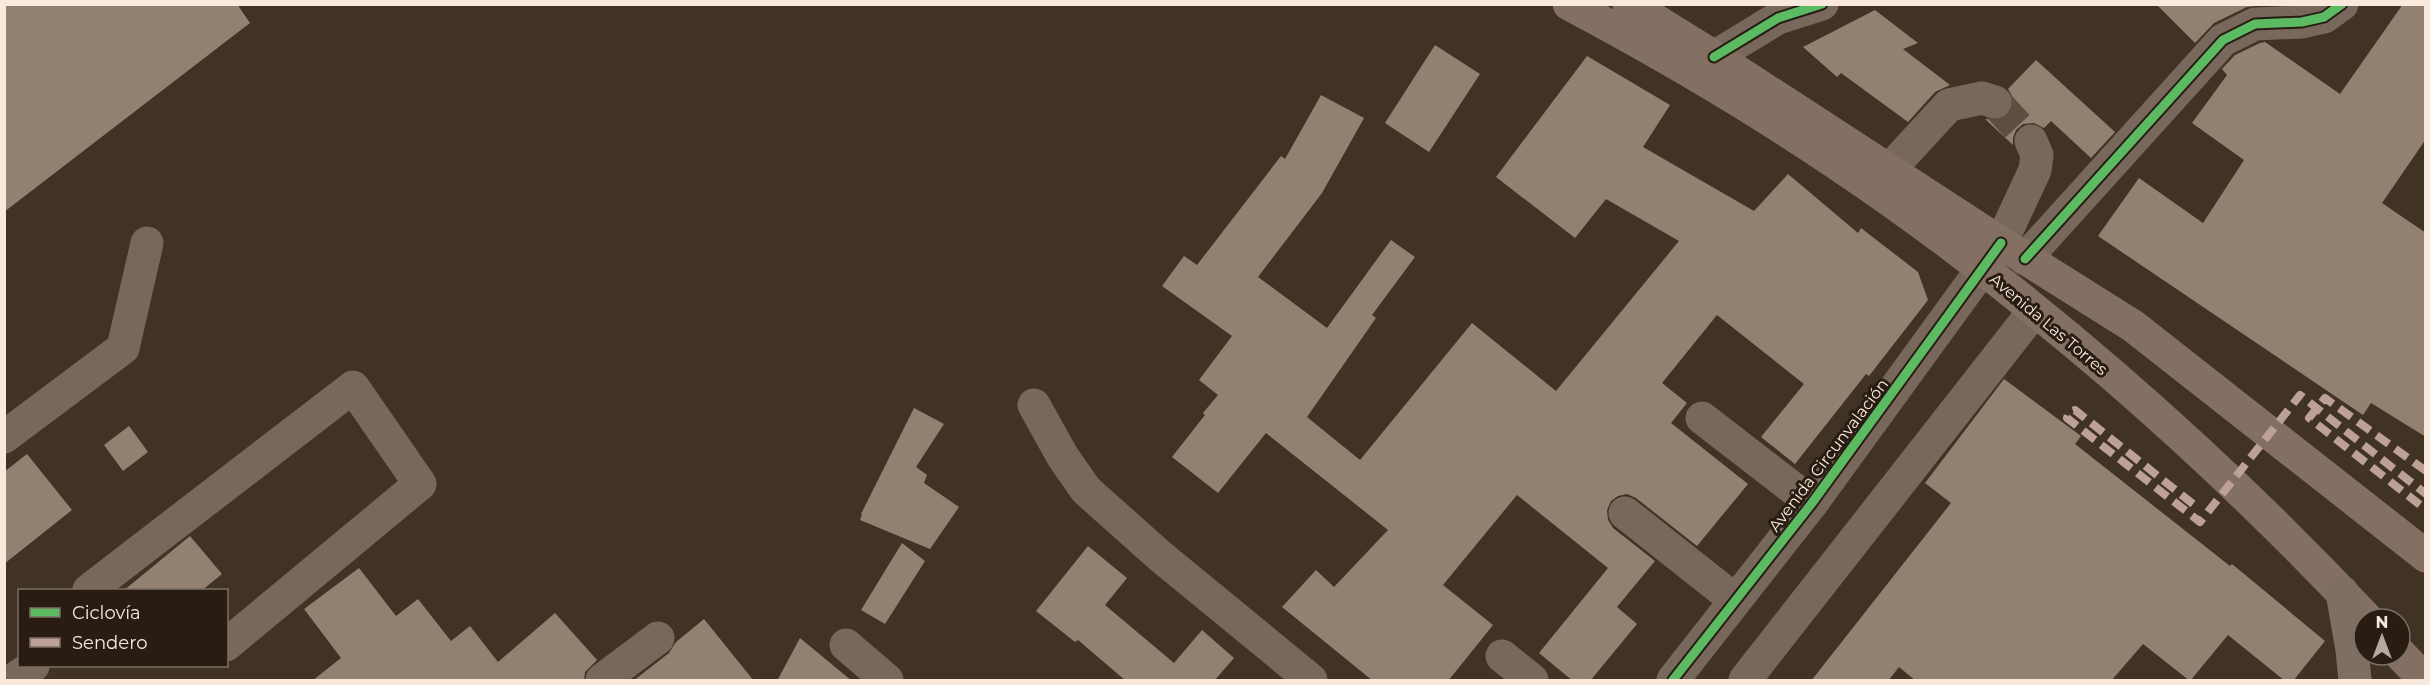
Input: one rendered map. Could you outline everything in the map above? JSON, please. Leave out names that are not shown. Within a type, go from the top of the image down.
[{"type":"highway","points":[[2342,592],[2348,675]]},
{"type":"main road","name":"Avenida Las Torres","points":[[1569,4],[1662,54],[1837,164],[2003,257],[2133,326],[2422,551]]},
{"type":"main road","name":"Avenida Las Torres","points":[[1629,4],[1889,170],[2003,257],[2034,311],[2105,370],[2218,471],[2356,607]]},
{"type":"main road","points":[[2412,667],[2425,681]]},
{"type":"street","points":[[1714,57],[1778,18],[1822,4]]},
{"type":"street","points":[[2003,257],[2223,40],[2255,24],[2302,22],[2324,17],[2342,4]]},
{"type":"street","points":[[1889,170],[1949,105],[1982,99],[1995,102]]},
{"type":"street","points":[[2003,257],[2035,170],[2037,155],[2031,141]]},
{"type":"street","points":[[4,438],[123,348],[147,243]]},
{"type":"street","name":"Avenida Circunvalación","points":[[1673,681],[2003,257]]},
{"type":"street","points":[[1745,681],[2034,311]]},
{"type":"street","points":[[92,589],[353,387],[420,484],[228,643]]},
{"type":"street","points":[[1034,405],[1063,457],[1086,490],[1160,556],[1311,681]]},
{"type":"street","points":[[1702,418],[1812,503]]},
{"type":"street","points":[[1625,513],[1736,600]]},
{"type":"street","points":[[602,681],[658,638]]},
{"type":"street","points":[[846,645],[887,681]]},
{"type":"street","points":[[1502,656],[1532,681]]},
{"type":"street","points":[[13,681],[32,667]]},
{"type":"building","points":[[4,4],[237,4],[250,23],[4,212]]},
{"type":"building","points":[[2156,4],[2272,4],[2247,7],[2214,23],[2195,43]]},
{"type":"building","points":[[2403,4],[2426,4],[2426,139],[2382,203],[2426,233],[2426,437],[2371,403],[2363,415],[2098,236],[2139,178],[2203,223],[2244,160],[2192,123],[2227,75],[2222,69],[2235,55],[2265,42],[2340,94]]},
{"type":"building","points":[[1875,10],[1918,43],[1903,49],[1950,85],[1935,92],[1908,122],[1841,73],[1837,77],[1803,47]]},
{"type":"building","points":[[1435,45],[1480,74],[1429,152],[1385,123]]},
{"type":"building","points":[[1587,56],[1670,105],[1643,147],[1754,211],[1788,174],[1858,233],[1861,228],[1918,272],[1928,300],[1869,376],[1866,374],[1795,464],[1761,437],[1804,384],[1717,315],[1662,383],[1687,403],[1671,423],[1748,484],[1697,546],[1636,498],[1627,494],[1611,501],[1607,510],[1608,520],[1613,528],[1655,561],[1617,607],[1637,624],[1590,681],[1573,681],[1539,653],[1608,568],[1517,495],[1443,585],[1493,625],[1448,681],[1373,681],[1282,607],[1316,570],[1334,587],[1388,530],[1266,433],[1218,493],[1172,457],[1218,395],[1199,380],[1232,336],[1162,286],[1184,256],[1197,265],[1281,156],[1285,159],[1321,95],[1364,118],[1322,193],[1258,277],[1327,328],[1391,240],[1415,257],[1372,315],[1376,318],[1307,417],[1360,460],[1472,323],[1556,391],[1679,241],[1606,199],[1575,238],[1496,177]]},
{"type":"building","points":[[2036,60],[2115,132],[2091,158],[2051,121],[2044,128],[2034,123],[2023,124],[2016,130],[2013,145],[1985,119],[1999,120],[2008,115],[2013,107],[2013,98],[2008,89]]},
{"type":"building","points":[[2004,379],[2081,436],[2075,444],[2230,566],[2232,564],[2325,641],[2293,681],[2285,681],[2228,635],[2190,681],[2143,644],[2111,681],[1916,681],[1899,667],[1888,681],[1811,681],[1951,503],[1925,483]]},
{"type":"building","points":[[914,408],[944,424],[916,467],[927,475],[924,483],[959,507],[930,549],[860,520]]},
{"type":"building","points":[[129,426],[148,452],[123,471],[104,445]]},
{"type":"building","points":[[27,454],[72,510],[4,564],[4,472]]},
{"type":"building","points":[[190,536],[222,574],[203,589],[125,589]]},
{"type":"building","points":[[902,543],[925,561],[885,624],[861,610]]},
{"type":"building","points":[[1088,546],[1127,578],[1105,605],[1174,663],[1202,630],[1234,658],[1214,681],[1126,681],[1078,640],[1075,642],[1036,611]]},
{"type":"building","points":[[359,568],[396,616],[418,599],[451,641],[470,626],[498,662],[555,613],[597,660],[585,672],[584,681],[312,681],[341,658],[304,609]]},
{"type":"building","points":[[704,619],[754,681],[633,681],[669,653],[676,642]]},
{"type":"building","points":[[800,638],[852,681],[777,681]]},
{"type":"tunnel","points":[[1995,102],[2031,141]]},
{"type":"marked path","points":[[2193,504],[2075,410],[2069,412],[2067,418],[2200,522],[2300,395],[2426,494]]},
{"type":"marked path","points":[[2426,471],[2325,398],[2309,418],[2424,508],[2426,506]]},
{"type":"cycle path","points":[[1714,57],[1778,18],[1822,4]]},
{"type":"cycle path","points":[[2025,259],[2223,40],[2255,24],[2302,22],[2324,17],[2342,4]]},
{"type":"cycle path","points":[[1673,680],[1812,503],[2001,243]]}]
